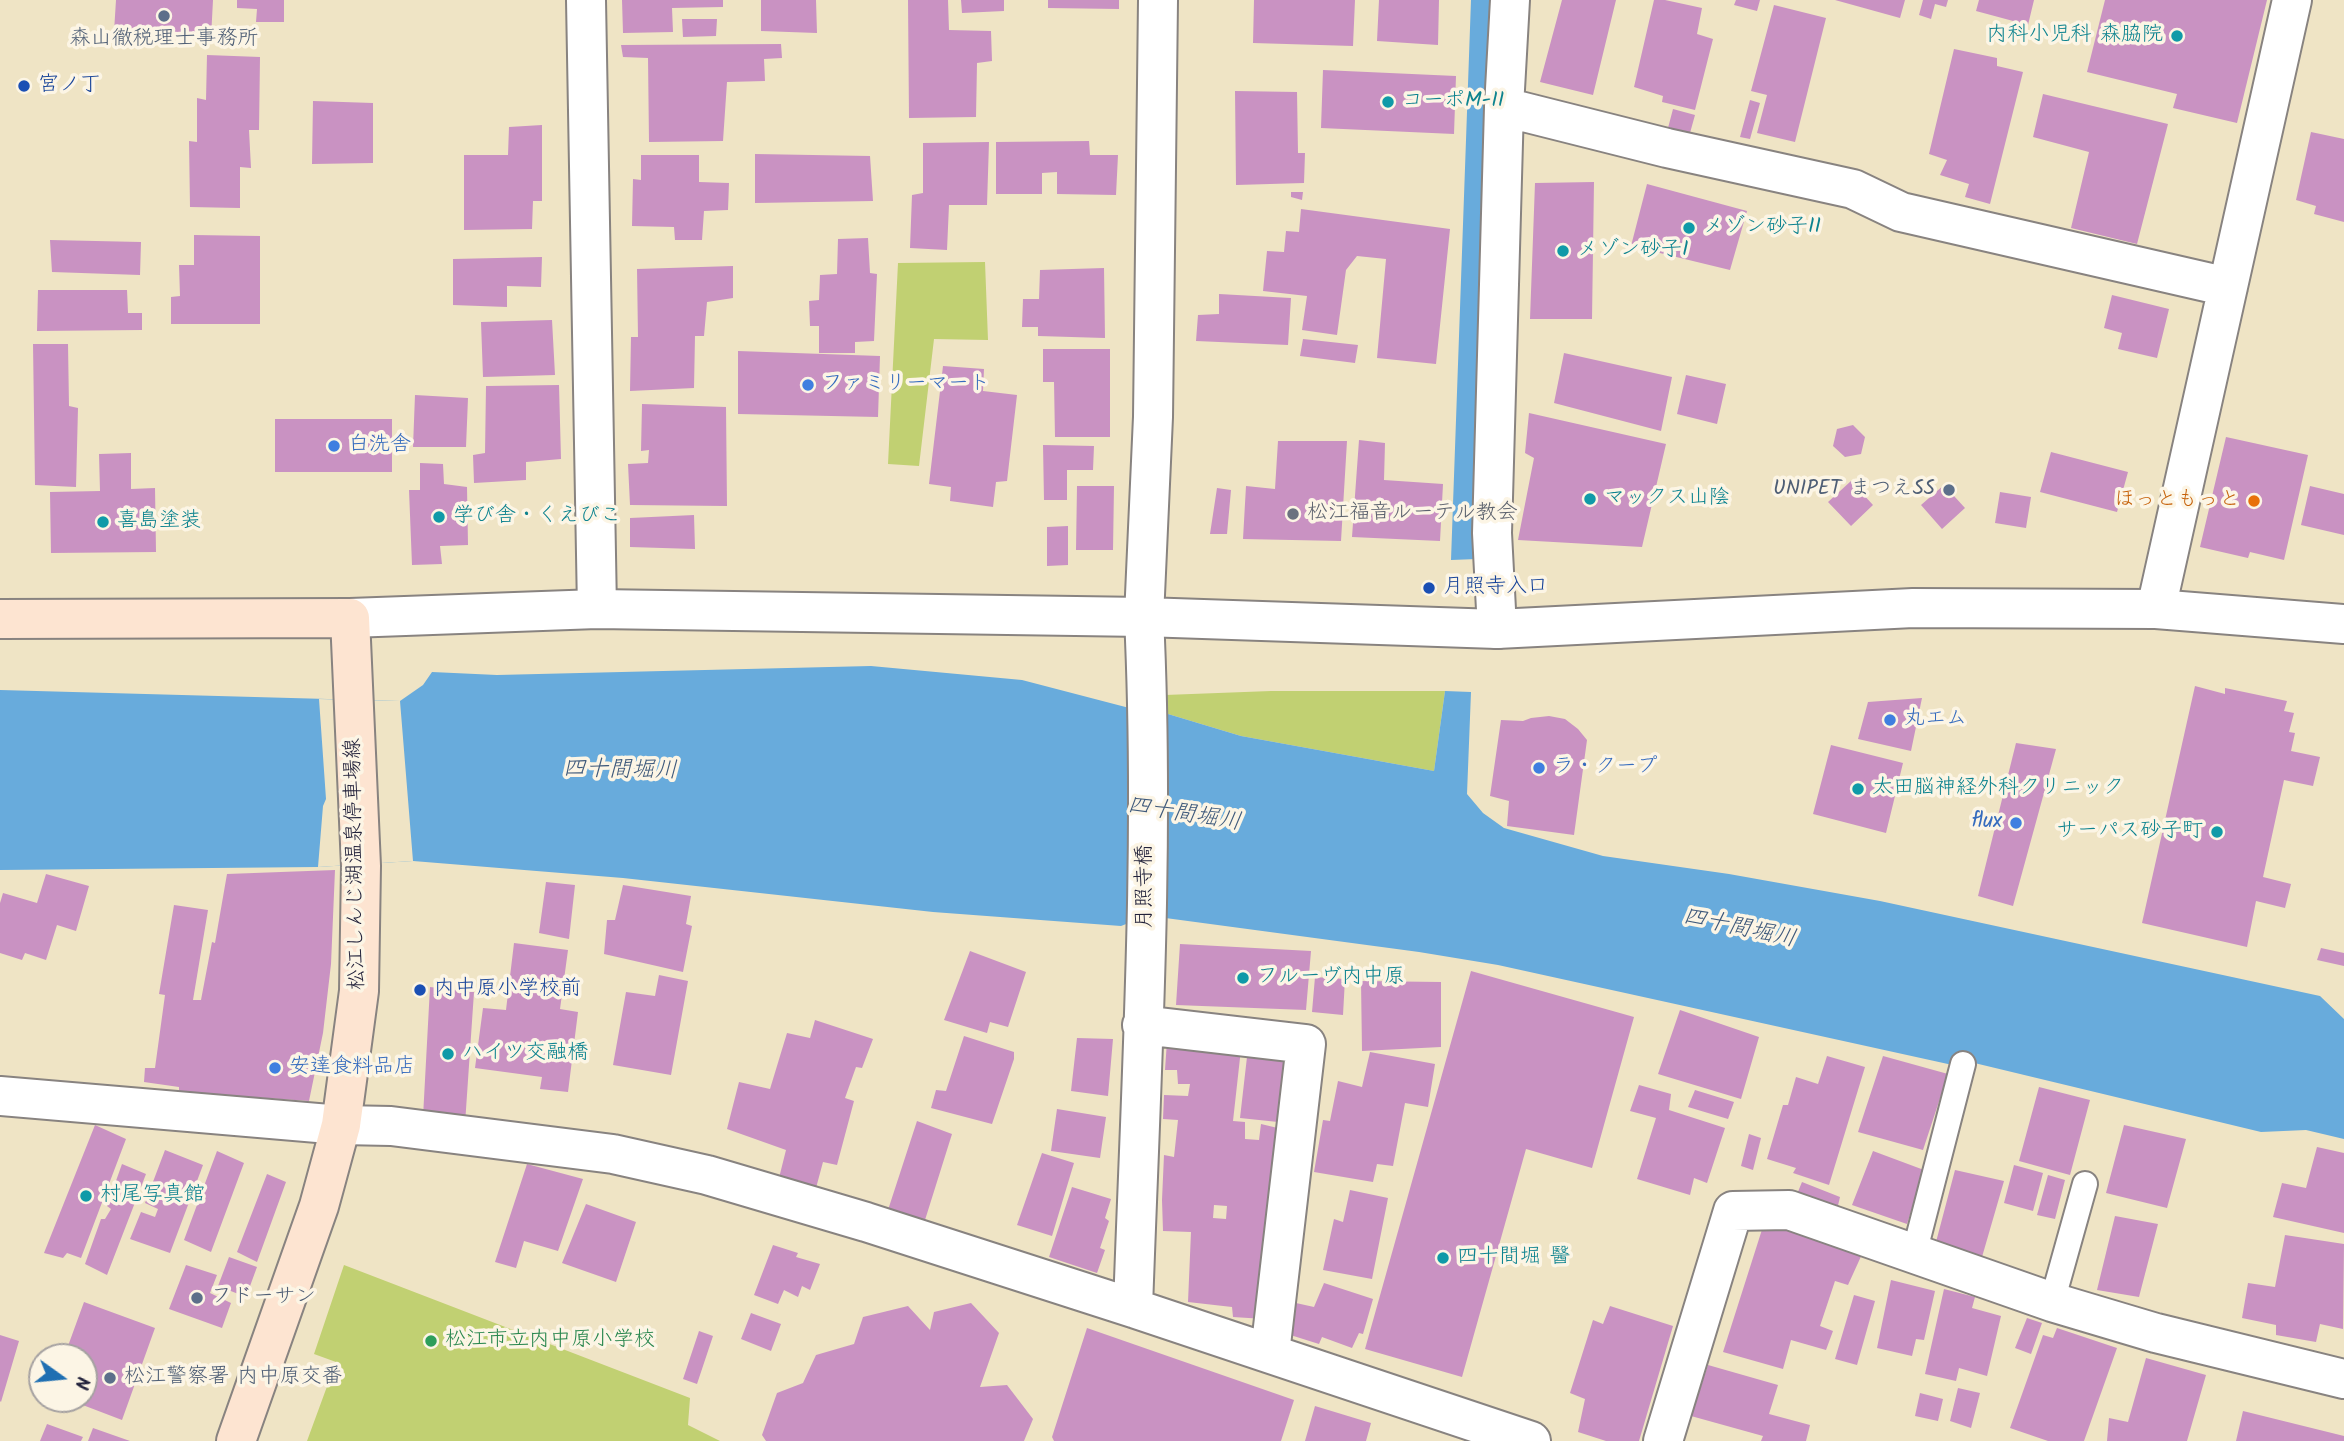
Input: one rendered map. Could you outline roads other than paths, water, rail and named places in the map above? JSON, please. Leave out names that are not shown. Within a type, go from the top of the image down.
[{"type":"main road","points":[[0,619],[350,618]]},
{"type":"main road","name":"松江しんじ湖温泉停車場線","points":[[236,1441],[319,1206],[341,1125],[359,991],[361,866],[350,618]]},
{"type":"street","points":[[586,0],[597,609]]},
{"type":"street","name":"月照寺橋","points":[[1133,1308],[1146,948],[1148,700],[1144,617],[1153,417],[1158,0]]},
{"type":"street","points":[[1497,629],[1492,533],[1504,107],[1510,0]]},
{"type":"street","points":[[2156,609],[2292,0]]},
{"type":"street","points":[[1504,107],[1667,148],[1853,189],[1901,212],[2228,287]]},
{"type":"street","points":[[350,618],[597,609],[1144,617],[1497,629],[1913,608],[2156,609],[2344,624]]},
{"type":"street","points":[[1142,1025],[1306,1044],[1270,1353]]},
{"type":"street","points":[[0,1096],[341,1125],[391,1126],[613,1154],[660,1164],[866,1222],[1531,1441]]},
{"type":"street","points":[[1663,1441],[1733,1211],[1789,1210],[2052,1302],[2156,1333],[2344,1379]]},
{"type":"lane","points":[[1914,1254],[1963,1064]]},
{"type":"lane","points":[[2052,1302],[2085,1184]]},
{"type":"water","points":[[1471,0],[1496,0],[1477,559],[1451,560]]},
{"type":"water","name":"四十間堀川","points":[[871,666],[1022,680],[1137,710],[1158,711],[1241,736],[1434,771],[1445,691],[1471,692],[1467,794],[1483,813],[1504,828],[1603,856],[1729,874],[1880,901],[2320,996],[2344,1019],[2344,1139],[2306,1130],[2261,1132],[1962,1060],[1957,1066],[1498,965],[1158,917],[1121,926],[933,912],[623,878],[413,861],[318,867],[0,870],[0,690],[400,701],[423,685],[432,672],[497,675]]},
{"type":"place","name":"森山徹税理士事務所","points":[[164,16]]},
{"type":"place","name":"内科小児科 森脇院","points":[[2177,36]]},
{"type":"place","name":"宮ノ丁","points":[[24,86]]},
{"type":"place","name":"コーポM-II","points":[[1388,102]]},
{"type":"place","name":"メゾン砂子II","points":[[1689,228]]},
{"type":"place","name":"メゾン砂子I","points":[[1563,251]]},
{"type":"place","name":"ファミリーマート","points":[[808,385]]},
{"type":"place","name":"白洗舎","points":[[334,446]]},
{"type":"place","name":"UNIPET まつえSS","points":[[1949,490]]},
{"type":"place","name":"マックス山陰","points":[[1590,499]]},
{"type":"place","name":"ほっともっと","points":[[2254,501]]},
{"type":"place","name":"松江福音ルーテル教会","points":[[1293,514]]},
{"type":"place","name":"学び舎・くえびこ","points":[[439,517]]},
{"type":"place","name":"喜島塗装","points":[[103,522]]},
{"type":"place","name":"月照寺入口","points":[[1429,588]]},
{"type":"place","name":"丸エム","points":[[1890,720]]},
{"type":"place","name":"ラ・クープ","points":[[1539,768]]},
{"type":"place","name":"太田脳神経外科クリニック","points":[[1858,789]]},
{"type":"place","name":"flux","points":[[2016,823]]},
{"type":"place","name":"サーパス砂子町","points":[[2217,832]]},
{"type":"place","name":"フルーヴ内中原","points":[[1243,978]]},
{"type":"place","name":"内中原小学校前","points":[[420,990]]},
{"type":"place","name":"ハイツ交融橋","points":[[448,1054]]},
{"type":"place","name":"安達食料品店","points":[[275,1068]]},
{"type":"place","name":"村尾写真館","points":[[86,1196]]},
{"type":"place","name":"四十間堀 醫","points":[[1443,1258]]},
{"type":"place","name":"フドーサン","points":[[197,1298]]},
{"type":"place","name":"松江市立内中原小学校","points":[[431,1341]]},
{"type":"place","name":"松江警察署 内中原交番","points":[[110,1378]]}]
